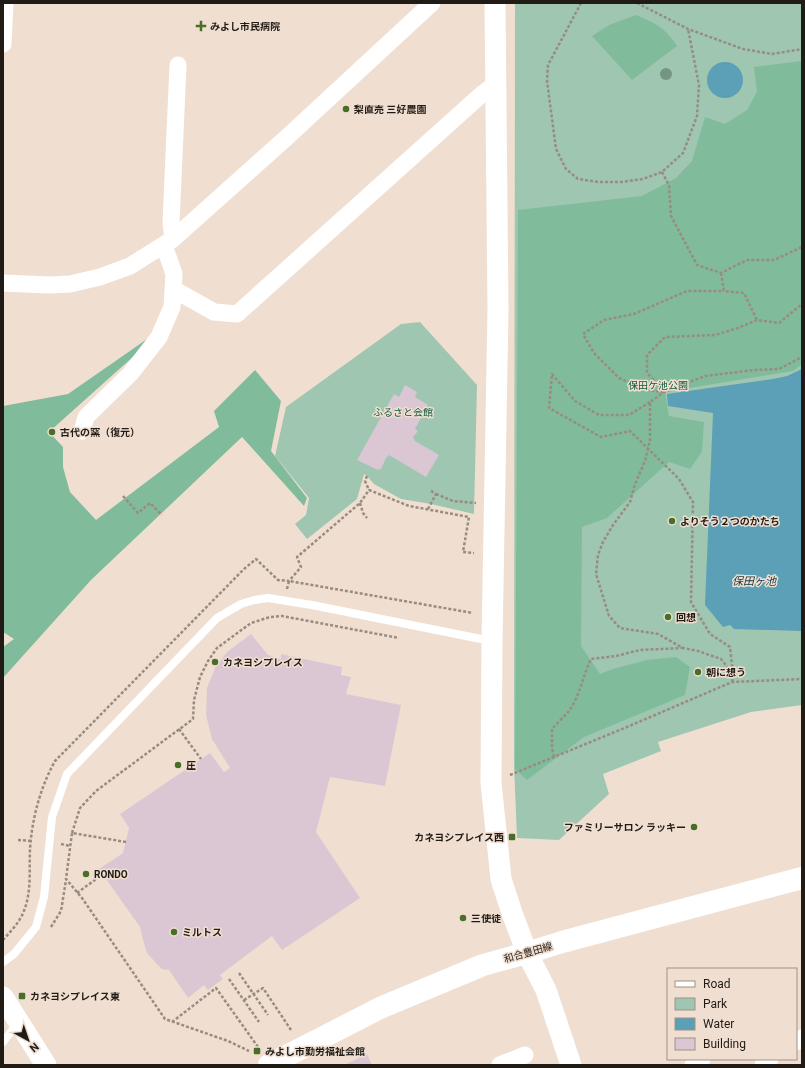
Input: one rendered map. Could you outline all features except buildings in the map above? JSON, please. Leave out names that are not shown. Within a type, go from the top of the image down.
[{"type":"main road","name":"和合豊田線","points":[[263,1056],[483,965],[527,954],[569,940],[800,882]]},
{"type":"street","points":[[3,44],[6,3]]},
{"type":"street","points":[[3,283],[50,285],[70,284],[100,277],[130,266],[168,242],[285,139],[432,3]]},
{"type":"street","points":[[495,3],[498,310],[491,783],[501,879],[527,954],[546,990],[571,1065]]},
{"type":"street","points":[[82,431],[86,417],[131,373],[159,337],[172,307],[174,274],[168,242],[171,223],[178,65]]},
{"type":"street","points":[[173,289],[214,312],[237,314],[482,94],[496,84]]},
{"type":"street","points":[[3,997],[46,1065]]},
{"type":"street","points":[[500,1065],[525,1055]]},
{"type":"lane","points":[[3,962],[14,954],[36,927],[44,897],[52,818],[67,774],[217,618],[241,604],[268,598],[492,641]]},
{"type":"lane","points":[[3,1042],[19,1022]]},
{"type":"path","points":[[581,3],[548,65],[546,81],[556,150],[566,169],[578,179],[598,182],[621,182],[643,179],[662,172],[683,153],[697,116],[699,85],[688,29]]},
{"type":"path","points":[[637,3],[688,29],[743,49],[772,54],[802,49]]},
{"type":"path","points":[[662,172],[669,185],[671,216],[697,265],[721,273],[747,260],[774,260],[802,247]]},
{"type":"path","points":[[721,273],[724,292]]},
{"type":"path","points":[[664,392],[646,390],[619,378],[594,354],[583,334],[604,320],[634,314],[687,291],[744,293],[757,320]]},
{"type":"path","points":[[664,392],[647,373],[647,355],[664,337],[715,335],[757,320],[779,323],[802,304]]},
{"type":"path","points":[[732,682],[732,656],[730,647],[710,634],[691,602],[693,502],[679,479],[630,431],[601,437],[550,408],[552,374],[575,401],[599,415],[629,415],[664,392],[705,376],[754,370],[779,369],[802,356]]},
{"type":"path","points":[[650,402],[650,440],[645,461],[635,484],[630,502],[613,525],[603,542],[598,555],[596,574],[609,616],[620,628],[658,634],[683,648]]},
{"type":"path","points":[[367,476],[365,481],[369,490],[409,506],[469,517],[463,552],[477,554]]},
{"type":"path","points":[[282,616],[289,581],[300,567],[297,557],[360,503],[369,490]]},
{"type":"path","points":[[430,490],[453,501],[480,504]]},
{"type":"path","points":[[428,510],[436,494]]},
{"type":"path","points":[[124,496],[138,513],[150,503],[162,515]]},
{"type":"path","points":[[360,503],[363,513],[367,518]]},
{"type":"path","points":[[289,581],[479,614]]},
{"type":"path","points":[[249,1051],[228,1041],[166,1019],[66,879],[72,833],[80,808],[96,791],[193,719],[194,700],[200,677],[208,661],[217,648],[251,623],[282,616],[407,639]]},
{"type":"path","points":[[554,757],[552,748],[552,729],[569,711],[581,685],[585,670],[591,659],[616,656],[640,650],[683,648],[698,651],[721,660],[733,674]]},
{"type":"path","points":[[509,775],[732,682],[802,678]]},
{"type":"path","points":[[180,729],[201,759]]},
{"type":"path","points":[[3,940],[13,929],[23,913],[29,893],[33,822],[40,794],[48,773],[55,761]]},
{"type":"path","points":[[72,833],[126,842]]},
{"type":"path","points":[[18,840],[31,841]]},
{"type":"path","points":[[77,893],[103,874]]},
{"type":"path","points":[[239,973],[268,1015]]},
{"type":"path","points":[[229,979],[259,1022]]},
{"type":"path","points":[[172,1022],[216,988],[263,1056]]},
{"type":"path","points":[[244,1000],[263,988],[291,1030]]},
{"type":"green space","name":"保田ケ池公園","points":[[515,3],[802,3],[802,705],[751,712],[658,742],[661,751],[603,774],[609,794],[559,840],[517,838],[514,765]]},
{"type":"green space","points":[[636,15],[664,30],[677,46],[632,80],[592,36],[609,25]]},
{"type":"green space","points":[[802,61],[802,364],[793,371],[665,392],[669,416],[704,422],[702,452],[690,469],[669,462],[607,518],[582,527],[581,646],[600,674],[647,660],[676,657],[690,667],[685,695],[584,737],[527,780],[515,769],[518,210],[642,196],[676,178],[692,161],[705,117],[725,124],[747,110],[757,92],[754,67]]},
{"type":"green space","name":"ふるさと会館","points":[[420,322],[477,385],[474,514],[401,499],[374,484],[364,474],[357,499],[307,539],[295,524],[306,515],[309,498],[275,456],[286,407],[401,324]]},
{"type":"green space","points":[[150,337],[135,355],[49,432],[63,447],[63,467],[70,492],[96,520],[219,427],[214,411],[255,370],[281,401],[271,451],[307,498],[304,506],[242,437],[91,580],[3,678],[3,647],[14,639],[3,632],[3,406],[68,394]]},
{"type":"water","points":[[725,62],[735,65],[740,70],[743,80],[740,90],[735,95],[725,98],[715,95],[710,90],[707,80],[710,70],[715,65]]},
{"type":"water","name":"保田ヶ池","points":[[802,369],[802,631],[734,629],[730,625],[723,627],[705,605],[713,413],[668,406],[667,394],[773,379],[787,376]]},
{"type":"place","name":"みよし市民病院","points":[[201,26]]},
{"type":"place","name":"梨直売 三好農園","points":[[346,109]]},
{"type":"place","name":"古代の窯（復元）","points":[[52,432]]},
{"type":"place","name":"よりそう２つのかたち","points":[[672,521]]},
{"type":"place","name":"回想","points":[[668,617]]},
{"type":"place","name":"カネヨシプレイス","points":[[215,662]]},
{"type":"place","name":"朝に想う","points":[[698,672]]},
{"type":"place","name":"圧","points":[[178,765]]},
{"type":"place","name":"ファミリーサロン ラッキー","points":[[694,827]]},
{"type":"place","name":"カネヨシプレイス西","points":[[512,837]]},
{"type":"place","name":"RONDO","points":[[86,874]]},
{"type":"place","name":"三使徒","points":[[463,918]]},
{"type":"place","name":"ミルトス","points":[[174,932]]},
{"type":"place","name":"カネヨシプレイス東","points":[[22,996]]},
{"type":"place","name":"みよし市勤労福祉会館","points":[[257,1051]]}]
